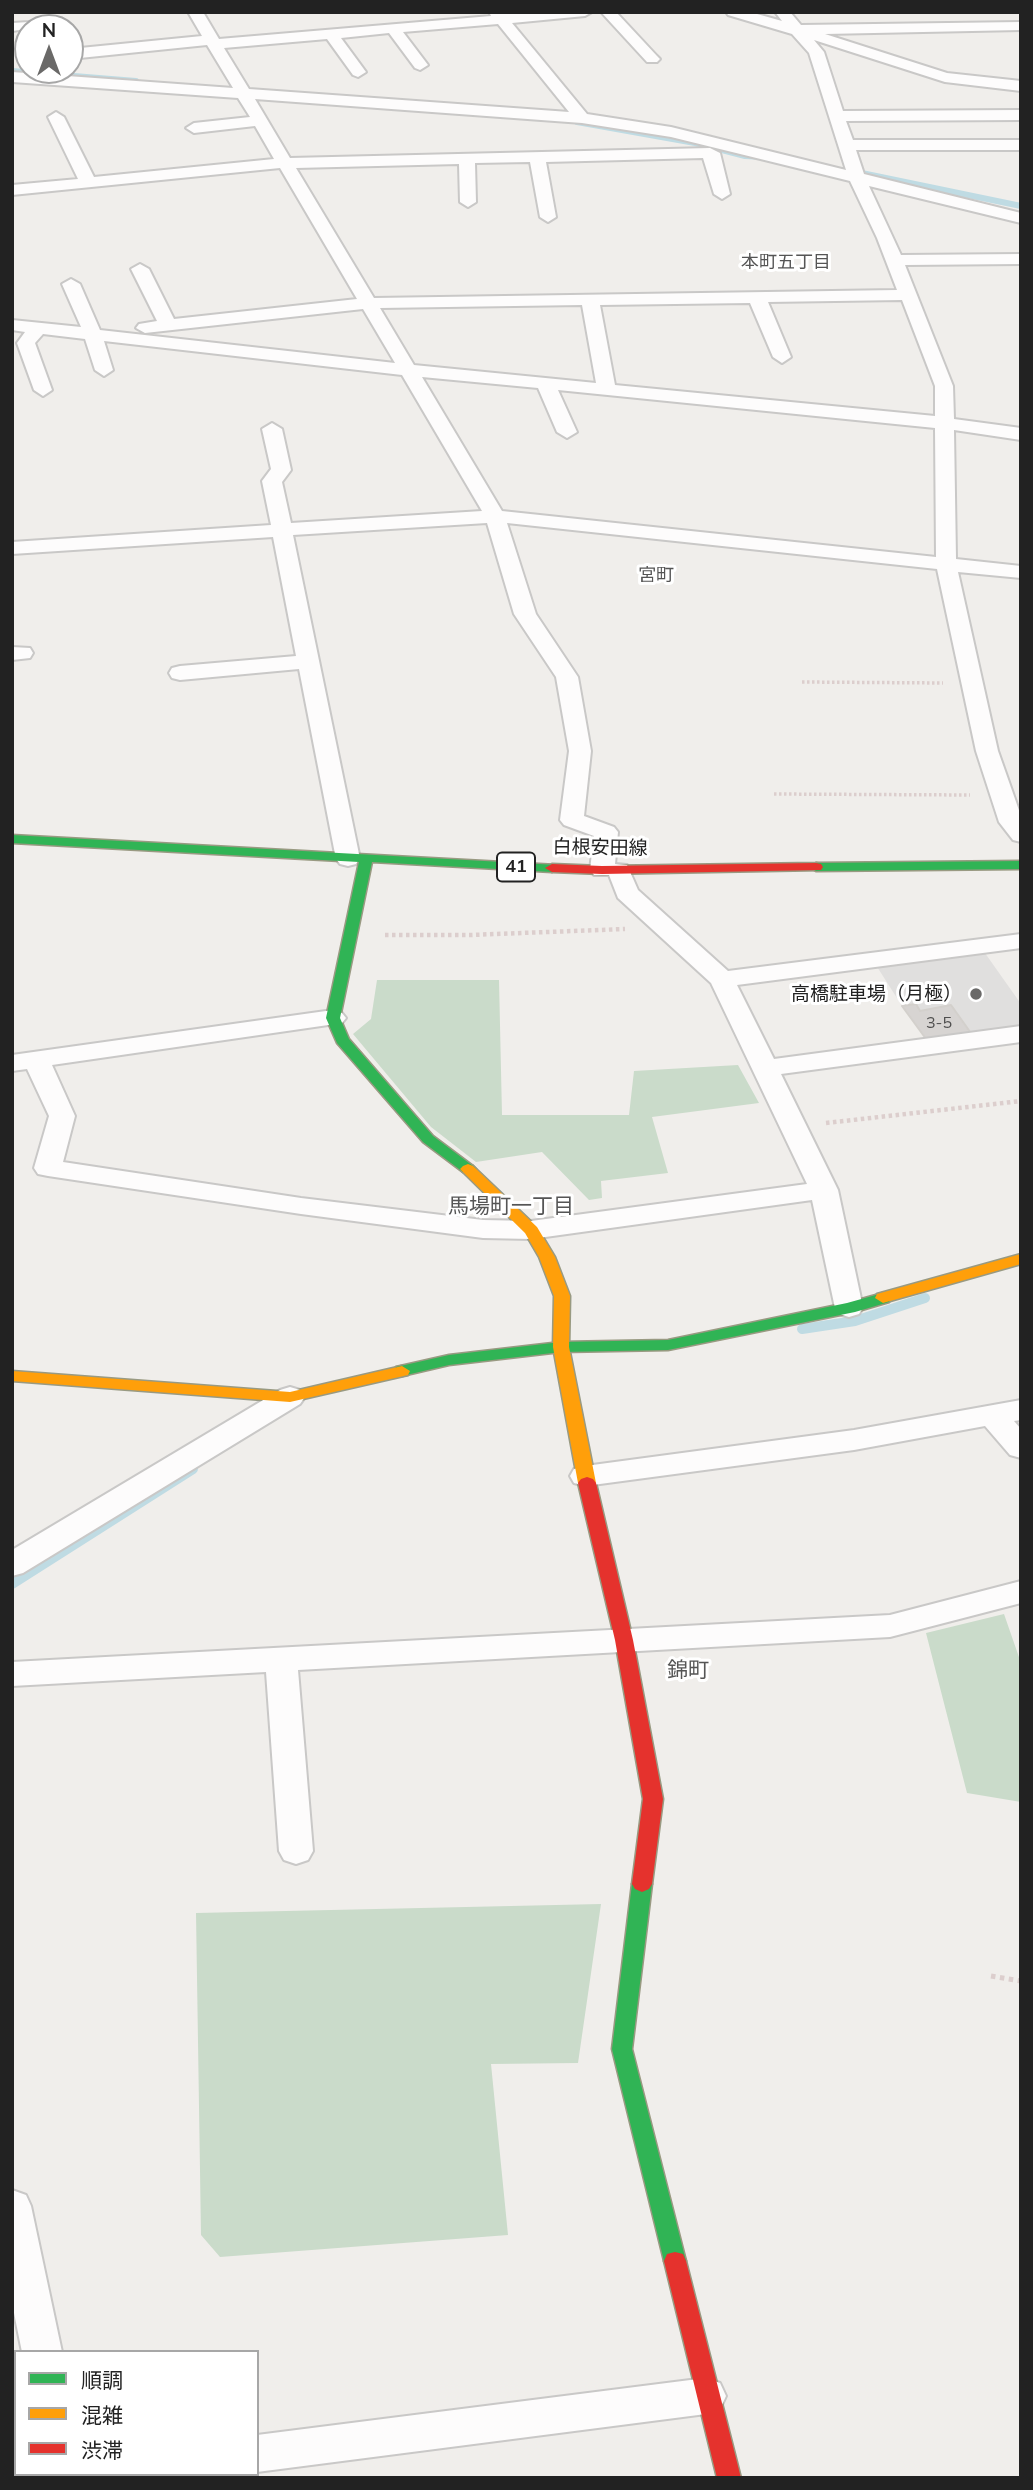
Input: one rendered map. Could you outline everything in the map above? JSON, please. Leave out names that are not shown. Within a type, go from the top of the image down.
[{"type":"street","points":[[195,12],[495,516],[525,614],[567,677],[580,751],[572,820],[606,832],[610,870],[627,893],[722,979],[824,1190],[849,1308]]},
{"type":"street","points":[[84,53],[334,30],[393,29],[437,18],[585,12]]},
{"type":"street","points":[[608,12],[652,59]]},
{"type":"street","points":[[733,12],[945,77],[1021,86]]},
{"type":"street","points":[[782,12],[816,52],[857,178],[944,386],[946,563],[987,751],[1012,796],[1011,822],[1021,835]]},
{"type":"street","points":[[499,16],[582,118]]},
{"type":"street","points":[[995,26],[1011,42]]},
{"type":"street","points":[[796,30],[1021,26]]},
{"type":"street","points":[[393,29],[420,65]]},
{"type":"street","points":[[334,30],[358,72]]},
{"type":"street","points":[[12,77],[582,118],[671,132],[1021,218]]},
{"type":"street","points":[[837,116],[1021,115]]},
{"type":"street","points":[[56,117],[88,182]]},
{"type":"street","points":[[194,128],[260,121]]},
{"type":"street","points":[[846,145],[1021,145]]},
{"type":"street","points":[[12,190],[285,163],[750,152]]},
{"type":"street","points":[[710,153],[722,194]]},
{"type":"street","points":[[537,156],[548,217]]},
{"type":"street","points":[[467,158],[468,202]]},
{"type":"street","points":[[893,260],[1021,259]]},
{"type":"street","points":[[141,269],[168,326]]},
{"type":"street","points":[[71,284],[93,334],[104,370]]},
{"type":"street","points":[[93,334],[368,303],[906,295]]},
{"type":"street","points":[[756,296],[782,358]]},
{"type":"street","points":[[590,299],[607,390]]},
{"type":"street","points":[[12,325],[408,370],[943,423],[1021,434]]},
{"type":"street","points":[[38,328],[19,344],[43,390]]},
{"type":"street","points":[[545,383],[567,432]]},
{"type":"street","points":[[272,429],[281,470],[272,481],[284,531],[306,662],[357,860],[349,935],[333,1018],[342,1040],[428,1139],[474,1174],[531,1230],[547,1257],[562,1296],[561,1347],[585,1476],[624,1640],[653,1798],[622,2049],[706,2396],[729,2478]]},
{"type":"street","points":[[12,548],[495,516],[1021,572]]},
{"type":"street","points":[[180,673],[306,662]]},
{"type":"street","name":"白根安田線","points":[[12,839],[357,860],[610,870],[1021,865]]},
{"type":"street","points":[[722,979],[1021,941]]},
{"type":"street","points":[[333,1018],[24,1061],[62,1116],[48,1168],[483,1229],[531,1230],[824,1190]]},
{"type":"street","points":[[766,1068],[1021,1034]]},
{"type":"street","points":[[12,1376],[290,1397],[449,1360],[561,1347],[668,1345],[849,1308],[1021,1259]]},
{"type":"street","points":[[12,1565],[290,1397]]},
{"type":"street","points":[[585,1476],[854,1440],[1006,1413],[1021,1448]]},
{"type":"street","points":[[12,1674],[890,1626],[1021,1592]]},
{"type":"street","points":[[281,1659],[296,1851]]},
{"type":"street","points":[[12,2206],[42,2350]]},
{"type":"street","points":[[259,2454],[706,2396]]},
{"type":"path","points":[[802,681],[972,684]]},
{"type":"path","points":[[775,794],[1012,796]]},
{"type":"path","points":[[349,935],[470,935],[666,928]]},
{"type":"path","points":[[794,1127],[1021,1101]]},
{"type":"path","points":[[990,1976],[1021,1981]]},
{"type":"green space","points":[[377,980],[499,980],[502,1115],[629,1115],[634,1071],[738,1065],[759,1103],[652,1117],[668,1173],[601,1181],[602,1198],[589,1200],[542,1152],[476,1162],[431,1127],[353,1034],[371,1019]]},
{"type":"green space","points":[[1004,1614],[1021,1663],[1021,1802],[967,1793],[926,1633]]},
{"type":"green space","points":[[601,1904],[578,2063],[491,2064],[508,2235],[220,2257],[201,2235],[196,1913]]},
{"type":"shaded area","name":"高橋駐車場（月極）","points":[[980,946],[1021,1004],[1021,1031],[973,1039],[951,1005],[920,1011],[915,1004],[902,1006],[874,962]]},
{"type":"building","points":[[916,1004],[920,1011],[951,1005],[973,1036],[929,1043],[902,1006]]},
{"type":"waterway","points":[[12,71],[136,81]]},
{"type":"waterway","points":[[577,122],[695,143],[745,156],[764,157]]},
{"type":"waterway","points":[[852,171],[1021,206]]},
{"type":"waterway","points":[[802,1329],[855,1321],[925,1298]]},
{"type":"waterway","points":[[12,1584],[193,1469]]},
{"type":"traffic: fast","points":[[12,839],[552,868]]},
{"type":"traffic: fast","points":[[366,860],[333,1018],[342,1040],[428,1139],[468,1169]]},
{"type":"traffic: fast","points":[[816,867],[1021,865]]},
{"type":"traffic: fast","points":[[402,1371],[449,1360],[561,1347],[668,1345],[849,1308],[883,1298]]},
{"type":"traffic: fast","points":[[642,1884],[622,2049],[675,2261]]},
{"type":"traffic: slow","points":[[468,1169],[531,1230],[547,1257],[562,1296],[561,1347],[587,1483]]},
{"type":"traffic: slow","points":[[883,1298],[1021,1259]]},
{"type":"traffic: slow","points":[[12,1376],[290,1397],[402,1371]]},
{"type":"traffic: jam","points":[[552,868],[602,870],[816,867]]},
{"type":"traffic: jam","points":[[587,1483],[624,1640],[653,1799],[642,1884]]},
{"type":"traffic: jam","points":[[675,2261],[729,2478]]},
{"type":"place","name":"高橋駐車場（月極）","points":[[976,994]]},
{"type":"district","name":"本町五丁目","points":[[786,263]]},
{"type":"district","name":"宮町","points":[[656,576]]},
{"type":"district","name":"馬場町一丁目","points":[[511,1207]]},
{"type":"district","name":"錦町","points":[[688,1671]]}]
